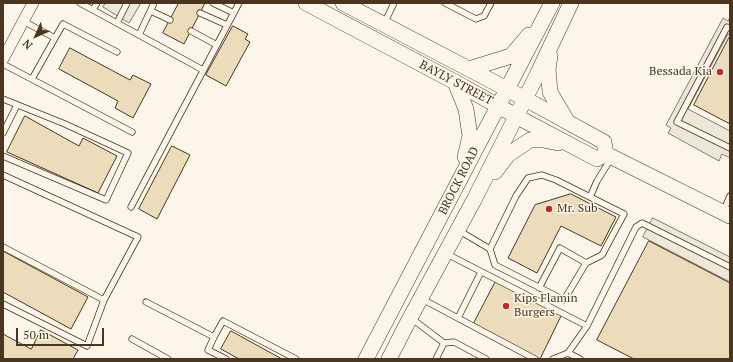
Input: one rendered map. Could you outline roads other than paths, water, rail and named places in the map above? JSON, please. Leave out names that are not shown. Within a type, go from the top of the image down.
[{"type":"main road","name":"BAYLY STREET","points":[[306,3],[597,159],[609,155]]},
{"type":"main road","points":[[469,69],[511,56],[525,42],[552,3]]},
{"type":"main road","name":"BROCK ROAD","points":[[366,359],[552,3]]},
{"type":"main road","name":"BROCK ROAD","points":[[389,359],[474,200],[552,46],[571,3]]},
{"type":"main road","name":"BAYLY STREET","points":[[348,4],[604,142],[609,155],[726,214]]},
{"type":"main road","points":[[552,46],[548,69],[550,92],[568,123]]},
{"type":"main road","points":[[455,82],[466,109],[470,136],[457,186]]},
{"type":"main road","points":[[474,200],[508,156],[530,140],[543,140],[568,144]]},
{"type":"street","points":[[3,59],[33,3]]},
{"type":"lane","points":[[80,3],[203,70]]},
{"type":"lane","points":[[94,10],[97,3]]},
{"type":"lane","points":[[117,23],[127,3]]},
{"type":"lane","points":[[138,35],[154,3]]},
{"type":"lane","points":[[214,3],[234,13]]},
{"type":"lane","points":[[131,207],[239,3]]},
{"type":"lane","points":[[384,24],[394,3]]},
{"type":"lane","points":[[445,3],[476,19],[484,16],[491,3]]},
{"type":"lane","points":[[151,11],[170,20]]},
{"type":"lane","points":[[200,13],[227,26]]},
{"type":"lane","points":[[23,21],[55,38]]},
{"type":"lane","points":[[32,79],[63,24],[117,52]]},
{"type":"lane","points":[[730,28],[727,27],[677,122],[730,148]]},
{"type":"lane","points":[[191,31],[217,45]]},
{"type":"lane","points":[[3,64],[132,132]]},
{"type":"lane","points":[[3,99],[65,124],[128,153],[106,200],[3,156]]},
{"type":"lane","points":[[3,133],[17,105]]},
{"type":"lane","points":[[590,197],[609,155]]},
{"type":"lane","points":[[3,175],[138,237],[104,300],[87,346],[3,304]]},
{"type":"lane","points":[[458,230],[490,249],[495,265],[564,300],[586,263],[602,255],[624,214],[556,180],[542,175],[528,178],[516,196],[490,249]]},
{"type":"lane","points":[[726,214],[730,196]]},
{"type":"lane","points":[[553,359],[568,353],[587,326],[636,227],[642,223],[730,266]]},
{"type":"lane","points":[[3,246],[104,300]]},
{"type":"lane","points":[[539,288],[560,248],[586,263]]},
{"type":"lane","points":[[445,253],[587,326]]},
{"type":"lane","points":[[458,318],[481,272]]},
{"type":"lane","points":[[420,299],[534,359]]},
{"type":"lane","points":[[146,302],[214,337]]},
{"type":"lane","points":[[410,318],[444,343],[454,342],[486,359]]},
{"type":"lane","points":[[226,359],[208,350],[223,321],[296,359]]},
{"type":"lane","points":[[132,339],[168,359]]},
{"type":"lane","points":[[436,359],[444,343]]},
{"type":"lane","points":[[568,353],[580,359]]},
{"type":"place","name":"Bessada Kia","points":[[720,72]]},
{"type":"place","name":"Mr. Sub","points":[[549,209]]},
{"type":"place","name":"Kips Flamin Burgers","points":[[506,306]]}]
